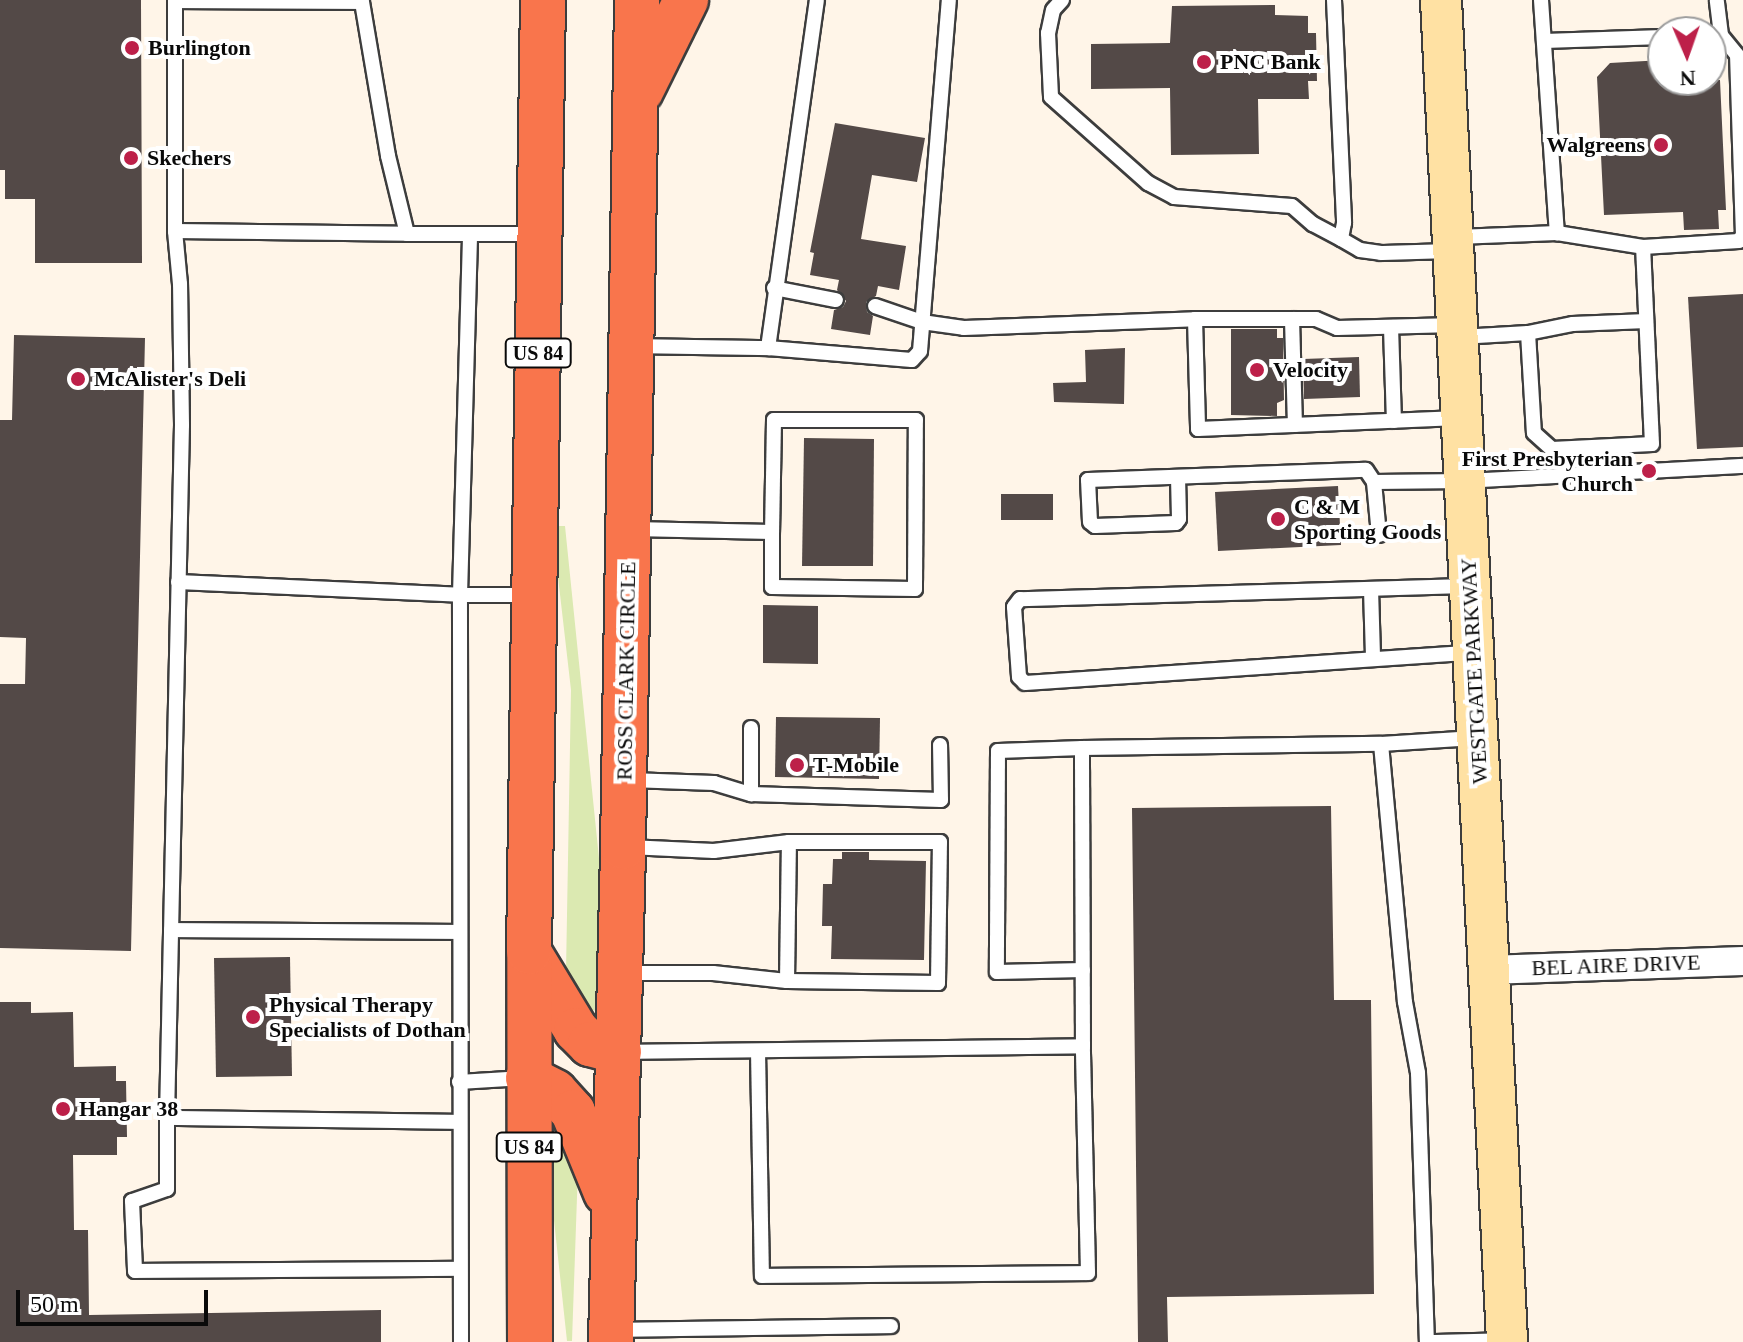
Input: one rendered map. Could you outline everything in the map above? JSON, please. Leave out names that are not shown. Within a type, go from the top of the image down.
[{"type":"highway","points":[[510,0],[542,60]]},
{"type":"highway","name":"US 84","points":[[530,1342],[529,952],[543,0]]},
{"type":"highway","name":"ROSS CLARK CIRCLE","points":[[611,1336],[621,973],[637,0]]},
{"type":"highway","points":[[637,100],[686,0]]},
{"type":"highway","points":[[529,952],[576,1030],[590,1044],[619,1052]]},
{"type":"highway","points":[[528,1078],[555,1092],[573,1112],[614,1213]]},
{"type":"main road","name":"WESTGATE PARKWAY","points":[[1441,0],[1506,1341]]},
{"type":"street","name":"BEL AIRE DRIVE","points":[[1488,970],[1743,961]]},
{"type":"lane","points":[[407,234],[388,156],[362,2],[175,0],[175,231],[180,284],[182,425],[167,1189],[132,1201],[135,1271],[460,1269]]},
{"type":"lane","points":[[768,348],[774,288],[817,0]]},
{"type":"lane","points":[[632,346],[768,348],[912,360],[920,351],[949,0]]},
{"type":"lane","points":[[1062,0],[1053,10],[1048,33],[1051,97],[1148,183],[1174,197],[1292,206],[1313,224],[1360,250],[1381,253],[1557,233],[1643,247],[1739,241],[1743,235],[1737,55],[1727,45]]},
{"type":"lane","points":[[1334,0],[1344,223],[1341,239]]},
{"type":"lane","points":[[1541,0],[1557,233]]},
{"type":"lane","points":[[1544,41],[1647,38]]},
{"type":"lane","points":[[175,231],[470,236],[540,234]]},
{"type":"lane","points":[[461,1342],[460,595],[470,236]]},
{"type":"lane","points":[[1528,333],[1534,433],[1552,449],[1652,444],[1643,247]]},
{"type":"lane","points":[[774,288],[836,300]]},
{"type":"lane","points":[[875,306],[922,322],[964,328],[1195,319],[1316,319],[1337,328],[1391,327],[1528,333],[1573,324],[1646,321]]},
{"type":"lane","points":[[1195,319],[1198,429],[1461,418]]},
{"type":"lane","points":[[1292,319],[1295,425]]},
{"type":"lane","points":[[1391,327],[1394,421]]},
{"type":"lane","points":[[774,420],[916,420],[915,589],[772,587],[772,532],[774,420]]},
{"type":"lane","points":[[1374,482],[1465,481],[1743,466]]},
{"type":"lane","points":[[1178,477],[1179,519],[1176,523],[1095,526],[1090,522],[1088,480],[1366,470],[1374,482],[1379,535]]},
{"type":"lane","points":[[629,529],[772,532]]},
{"type":"lane","points":[[178,582],[460,595],[534,595]]},
{"type":"lane","points":[[1470,586],[1020,599],[1014,607],[1019,677],[1025,683],[1373,657],[1473,653]]},
{"type":"lane","points":[[1371,589],[1373,657]]},
{"type":"lane","points":[[751,728],[751,794]]},
{"type":"lane","points":[[1083,970],[997,972],[998,751],[1381,744],[1478,738]]},
{"type":"lane","points":[[1381,744],[1405,1002],[1418,1073],[1430,1342],[1506,1341]]},
{"type":"lane","points":[[624,780],[714,783],[751,794],[941,800],[940,745]]},
{"type":"lane","points":[[758,1051],[762,1276],[1088,1273],[1083,1046],[1082,748]]},
{"type":"lane","points":[[787,981],[789,842]]},
{"type":"lane","points":[[621,973],[713,973],[787,981],[938,983],[940,842],[789,842],[714,851],[623,847]]},
{"type":"lane","points":[[171,930],[459,932]]},
{"type":"lane","points":[[619,1052],[1083,1046]]},
{"type":"lane","points":[[459,1082],[528,1078]]},
{"type":"lane","points":[[167,1118],[459,1122]]},
{"type":"lane","points":[[611,1336],[891,1326]]},
{"type":"green space","points":[[559,526],[565,526],[600,868],[597,1011],[577,1007],[566,971],[571,690],[558,577]]},
{"type":"green space","points":[[567,1127],[578,1168],[572,1341],[567,1341],[553,1211],[552,1132]]},
{"type":"building","points":[[0,0],[141,0],[142,263],[35,263],[35,199],[5,199],[5,170],[0,170]]},
{"type":"building","name":"PNC Bank","points":[[1275,5],[1275,15],[1308,16],[1308,33],[1316,33],[1317,81],[1308,81],[1309,99],[1258,99],[1259,154],[1171,155],[1170,88],[1091,89],[1091,44],[1170,43],[1172,6]]},
{"type":"building","name":"Walgreens","points":[[1647,61],[1647,96],[1721,96],[1726,210],[1718,210],[1719,229],[1684,230],[1683,212],[1604,215],[1597,77],[1610,63]]},
{"type":"building","points":[[835,123],[925,138],[917,182],[872,175],[861,239],[906,246],[899,290],[878,286],[876,296],[866,302],[867,312],[873,316],[870,335],[831,329],[834,310],[843,307],[846,301],[837,290],[839,280],[810,275],[814,253],[810,252]]},
{"type":"building","points":[[1743,294],[1743,447],[1697,449],[1688,297]]},
{"type":"building","name":"Velocity","points":[[1231,329],[1277,329],[1277,338],[1283,338],[1284,400],[1277,403],[1277,416],[1231,415]]},
{"type":"building","points":[[14,335],[145,338],[131,951],[0,948],[0,684],[25,684],[26,638],[0,637],[0,420],[12,420]]},
{"type":"building","points":[[1125,348],[1124,404],[1054,402],[1053,383],[1086,382],[1085,350]]},
{"type":"building","points":[[1359,357],[1360,397],[1304,399],[1303,359]]},
{"type":"building","points":[[804,438],[874,439],[873,566],[802,566]]},
{"type":"building","name":"C & M Sporting Goods","points":[[1338,486],[1341,545],[1218,551],[1215,492]]},
{"type":"building","points":[[1001,494],[1053,494],[1053,520],[1001,520]]},
{"type":"building","points":[[763,605],[818,606],[818,664],[763,663]]},
{"type":"building","points":[[776,717],[880,718],[879,779],[775,777]]},
{"type":"building","points":[[1331,806],[1334,1000],[1371,1000],[1374,1294],[1167,1297],[1168,1342],[1138,1342],[1132,808]]},
{"type":"building","points":[[842,852],[869,852],[869,860],[926,861],[924,960],[831,959],[832,926],[822,926],[823,884],[832,884],[833,859],[842,859]]},
{"type":"building","name":"Physical Therapy Specialists of Dothan","points":[[290,957],[292,1076],[216,1077],[214,958]]},
{"type":"building","points":[[0,1002],[31,1002],[31,1013],[73,1012],[74,1067],[116,1066],[116,1081],[126,1081],[127,1137],[117,1137],[117,1155],[73,1155],[74,1230],[88,1230],[89,1315],[381,1310],[381,1342],[0,1342]]},
{"type":"place","name":"Burlington","points":[[132,48]]},
{"type":"place","name":"PNC Bank","points":[[1204,62]]},
{"type":"place","name":"Walgreens","points":[[1661,145]]},
{"type":"place","name":"Skechers","points":[[131,158]]},
{"type":"place","name":"Velocity","points":[[1257,370]]},
{"type":"place","name":"McAlister's Deli","points":[[78,379]]},
{"type":"place","name":"First Presbyterian Church","points":[[1649,471]]},
{"type":"place","name":"C & M Sporting Goods","points":[[1278,519]]},
{"type":"place","name":"T-Mobile","points":[[797,765]]},
{"type":"place","name":"Physical Therapy Specialists of Dothan","points":[[253,1017]]},
{"type":"place","name":"Hangar 38","points":[[63,1109]]}]
